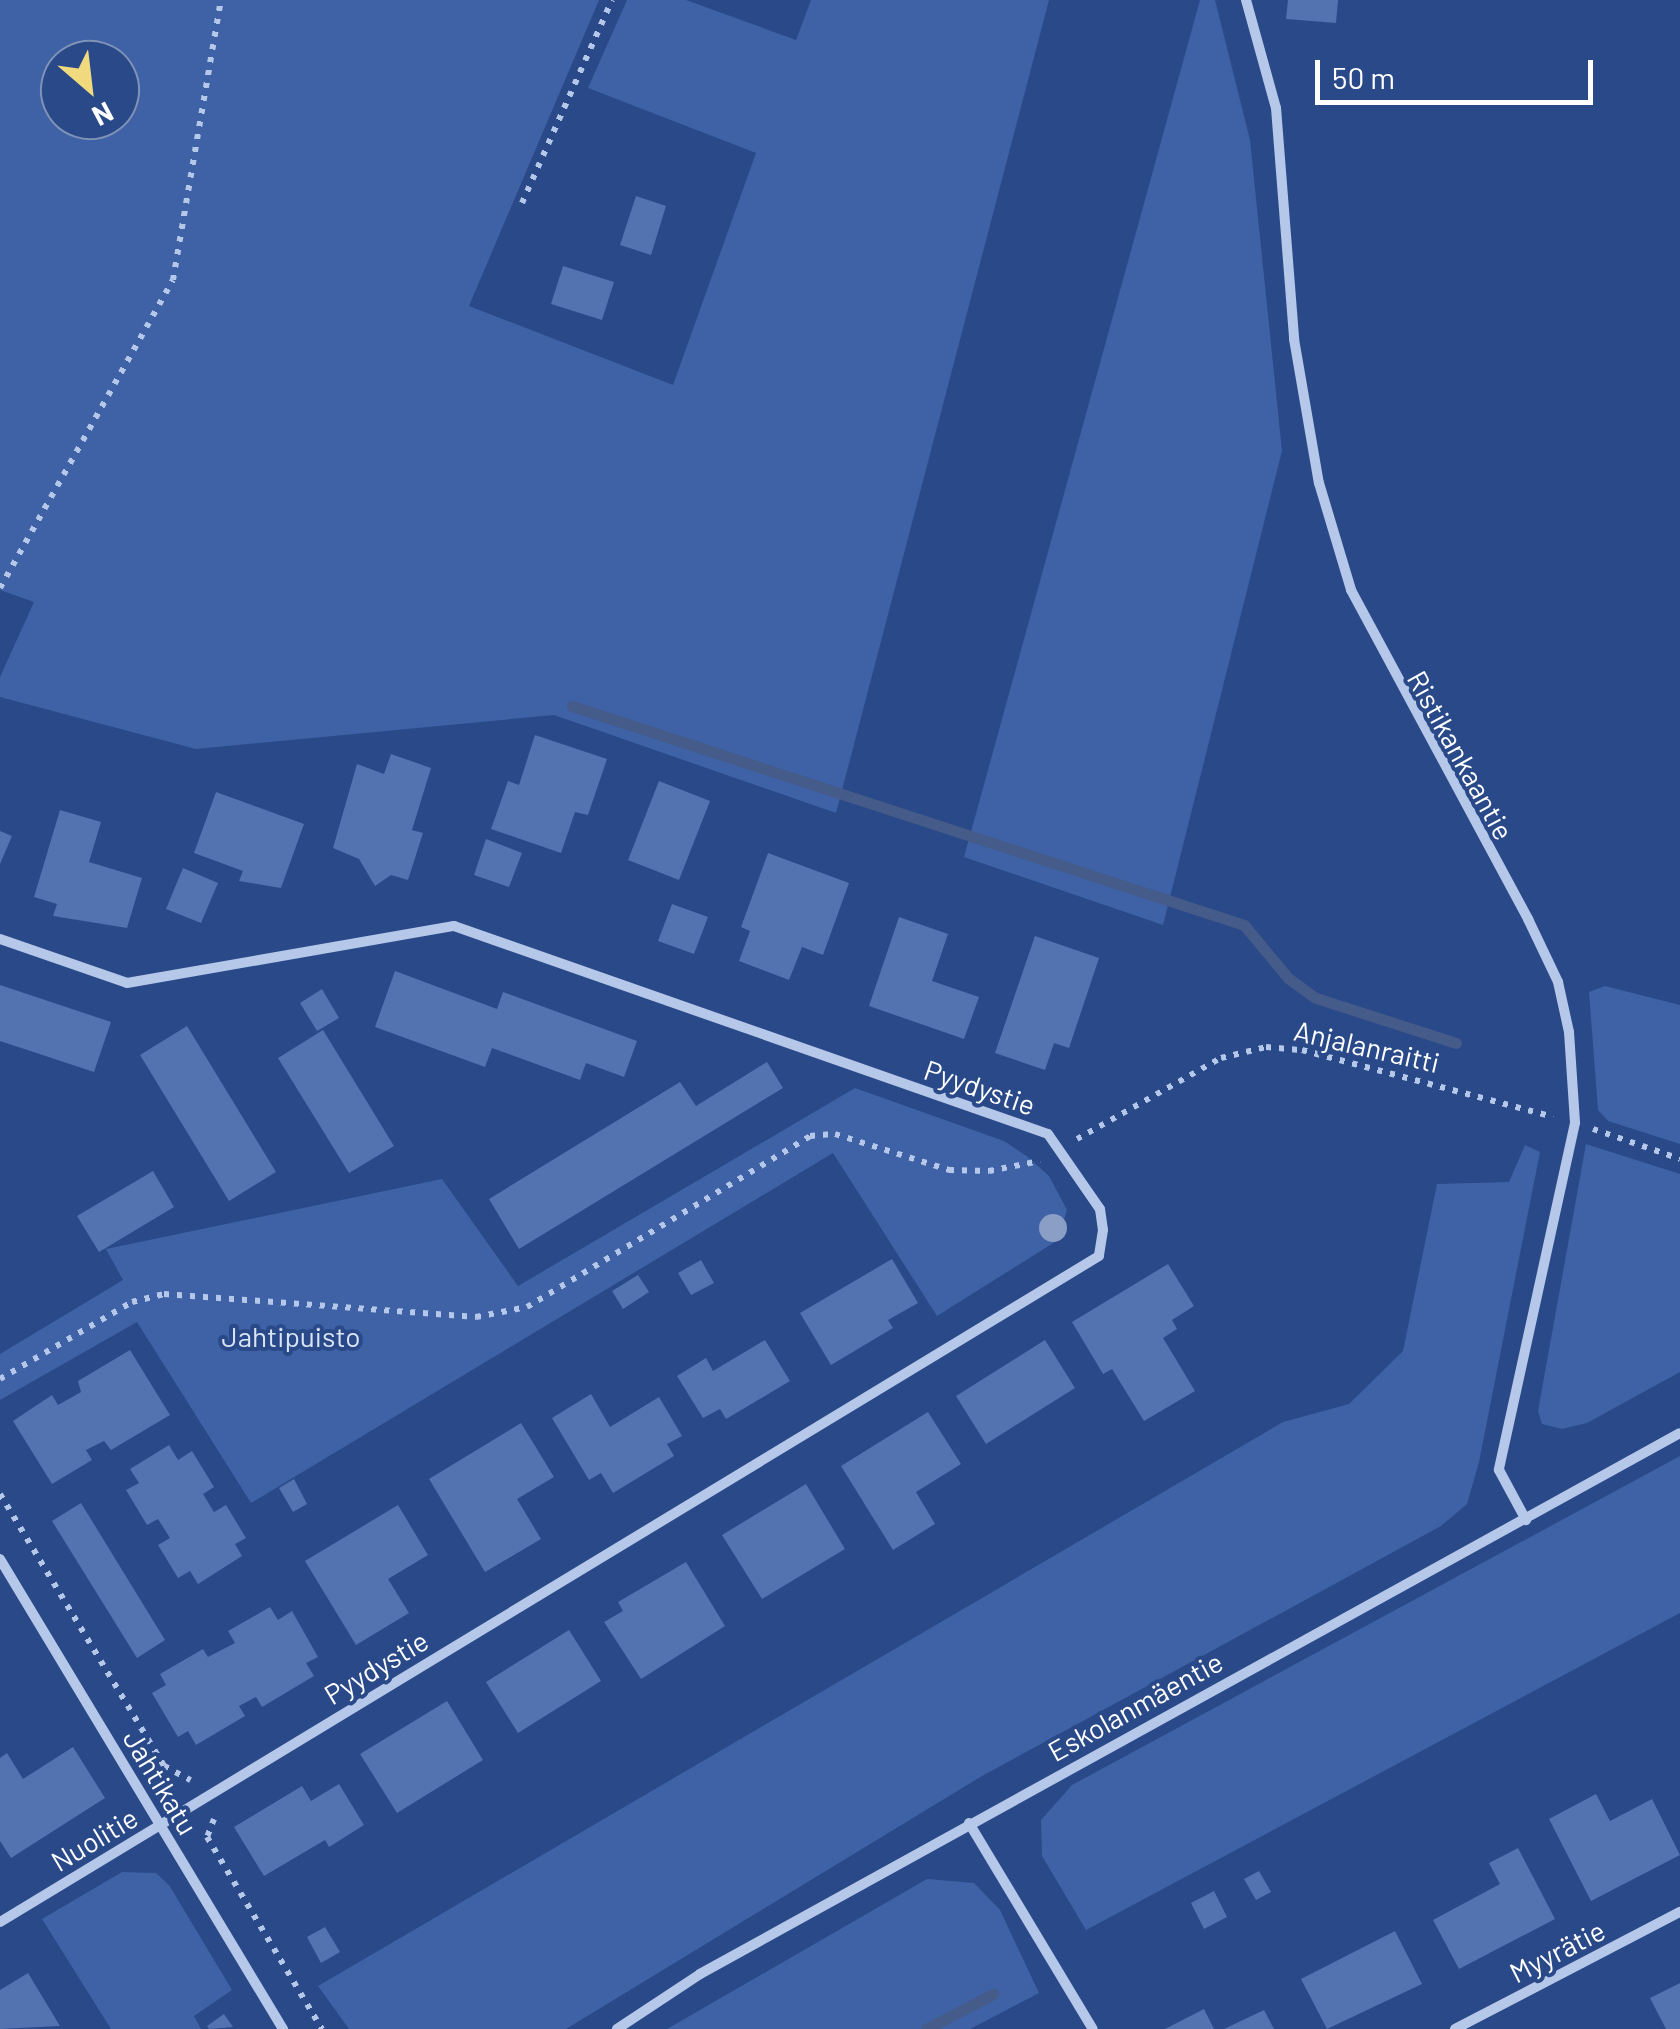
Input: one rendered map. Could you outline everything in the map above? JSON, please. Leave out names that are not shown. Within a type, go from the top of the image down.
[{"type":"street","name":"Ristikankaantie","points":[[1246,0],[1276,108],[1294,339],[1319,483],[1351,590],[1384,662],[1558,982],[1569,1032],[1575,1123],[1499,1470],[1526,1520]]},
{"type":"street","name":"Pyydystie","points":[[0,939],[127,983],[454,926],[1048,1134],[1100,1209],[1099,1256],[160,1825]]},
{"type":"street","name":"Eskolanmäentie","points":[[618,2029],[700,1974],[969,1823],[1680,1433]]},
{"type":"street","name":"Jahtikatu","points":[[0,1559],[283,2029]]},
{"type":"street","points":[[969,1823],[1093,2029]]},
{"type":"street","name":"Nuolitie","points":[[0,1922],[160,1825]]},
{"type":"street","name":"Myyrätie","points":[[1455,2029],[1680,1912]]},
{"type":"path","points":[[0,588],[174,280],[221,0]]},
{"type":"path","points":[[522,202],[612,0]]},
{"type":"path","name":"Anjalanraitti","points":[[0,1379],[132,1302],[164,1294],[476,1317],[528,1308],[810,1136],[835,1134],[949,1170],[1031,1166],[1221,1058],[1266,1047],[1302,1050],[1575,1123],[1680,1159]]},
{"type":"path","points":[[0,1494],[164,1766],[182,1780],[202,1781],[220,1805],[207,1837],[322,2029]]},
{"type":"green space","points":[[0,0],[599,0],[469,306],[673,385],[756,153],[588,88],[627,0],[686,0],[796,40],[811,0],[1049,0],[836,813],[554,715],[196,749],[0,697],[0,677],[34,602],[0,590]]},
{"type":"green space","points":[[1200,0],[1215,0],[1250,140],[1282,451],[1163,925],[964,857]]},
{"type":"green space","points":[[1605,986],[1680,1005],[1680,1144],[1608,1121],[1598,1110],[1589,992]]},
{"type":"green space","name":"Jahtipuisto","points":[[855,1088],[1004,1141],[1028,1157],[1049,1176],[1067,1210],[1058,1240],[937,1316],[833,1153],[251,1503],[137,1322],[0,1400],[0,1354],[123,1280],[106,1249],[442,1179],[518,1286]]},
{"type":"green space","points":[[1586,1144],[1680,1174],[1680,1372],[1587,1423],[1562,1429],[1542,1424],[1538,1411]]},
{"type":"green space","points":[[1525,1145],[1540,1152],[1479,1462],[1467,1504],[1441,1526],[982,1776],[566,2029],[349,2029],[318,1986],[1283,1422],[1349,1404],[1403,1351],[1437,1184],[1509,1182]]},
{"type":"green space","points":[[1680,1456],[1680,1613],[1086,1930],[1042,1856],[1041,1820],[1072,1785]]},
{"type":"green space","points":[[122,1872],[156,1873],[169,1885],[232,1990],[194,2016],[201,2029],[111,2029],[42,1919]]},
{"type":"green space","points":[[927,1879],[974,1883],[1000,1910],[1039,1993],[970,2029],[667,2029]]},
{"type":"building","points":[[1288,0],[1338,0],[1336,23],[1286,19]]},
{"type":"building","points":[[636,196],[666,206],[651,255],[620,245]]},
{"type":"building","points":[[563,266],[614,282],[602,320],[551,304]]},
{"type":"building","points":[[535,735],[607,759],[588,815],[575,812],[561,853],[491,829],[508,781],[519,785]]},
{"type":"building","points":[[391,754],[431,768],[412,830],[423,833],[408,880],[391,875],[375,886],[359,859],[333,848],[357,764],[384,774]]},
{"type":"building","points":[[659,781],[710,801],[679,880],[628,860]]},
{"type":"building","points":[[216,792],[304,824],[281,888],[239,881],[243,871],[194,853]]},
{"type":"building","points":[[60,810],[101,822],[89,862],[142,878],[127,928],[53,916],[57,904],[34,897]]},
{"type":"building","points":[[0,831],[12,836],[0,864]]},
{"type":"building","points":[[486,839],[522,853],[509,887],[474,875]]},
{"type":"building","points":[[768,853],[849,883],[823,955],[802,947],[789,980],[739,961],[750,931],[741,927]]},
{"type":"building","points":[[183,868],[218,883],[201,923],[166,909]]},
{"type":"building","points":[[672,904],[708,917],[694,954],[658,941]]},
{"type":"building","points":[[899,917],[948,934],[932,981],[979,997],[964,1039],[869,1006]]},
{"type":"building","points":[[1035,936],[1099,958],[1069,1048],[1054,1043],[1045,1070],[995,1053]]},
{"type":"building","points":[[395,971],[497,1009],[503,992],[637,1041],[624,1077],[586,1063],[580,1080],[492,1048],[485,1067],[375,1027]]},
{"type":"building","points":[[0,985],[111,1022],[94,1072],[0,1041]]},
{"type":"building","points":[[322,989],[339,1018],[317,1031],[300,1003]]},
{"type":"building","points":[[187,1026],[276,1172],[229,1201],[140,1055]]},
{"type":"building","points":[[323,1030],[394,1146],[349,1173],[278,1058]]},
{"type":"building","points":[[767,1062],[783,1088],[519,1249],[489,1199],[680,1082],[696,1106]]},
{"type":"building","points":[[153,1171],[174,1207],[99,1252],[77,1216]]},
{"type":"building","points":[[892,1259],[918,1303],[888,1320],[893,1328],[831,1365],[800,1313]]},
{"type":"building","points":[[701,1260],[714,1283],[691,1295],[678,1273]]},
{"type":"building","points":[[1168,1264],[1194,1306],[1172,1320],[1177,1329],[1163,1338],[1195,1391],[1144,1421],[1112,1369],[1103,1374],[1072,1322]]},
{"type":"building","points":[[638,1275],[649,1292],[623,1309],[612,1291]]},
{"type":"building","points":[[765,1340],[790,1381],[726,1419],[720,1409],[703,1418],[677,1376],[706,1358],[713,1371]]},
{"type":"building","points":[[1045,1340],[1075,1388],[986,1444],[956,1396]]},
{"type":"building","points":[[130,1350],[170,1415],[111,1450],[104,1441],[86,1450],[92,1460],[52,1484],[13,1421],[52,1395],[58,1405],[81,1392],[78,1381]]},
{"type":"building","points":[[591,1394],[610,1427],[659,1397],[682,1436],[667,1444],[674,1456],[613,1493],[601,1473],[589,1480],[552,1418]]},
{"type":"building","points":[[928,1412],[961,1464],[916,1492],[935,1524],[893,1550],[841,1466]]},
{"type":"building","points":[[521,1423],[554,1477],[517,1499],[541,1539],[485,1572],[429,1479]]},
{"type":"building","points":[[169,1445],[178,1460],[192,1451],[214,1487],[203,1494],[214,1512],[226,1505],[246,1538],[235,1544],[242,1556],[198,1584],[190,1571],[178,1578],[158,1545],[170,1538],[158,1519],[147,1525],[126,1490],[139,1483],[130,1469]]},
{"type":"building","points":[[294,1479],[307,1504],[293,1512],[279,1488]]},
{"type":"building","points":[[806,1484],[845,1549],[762,1599],[722,1535]]},
{"type":"building","points":[[81,1503],[165,1640],[137,1658],[52,1521]]},
{"type":"building","points":[[398,1505],[428,1555],[388,1579],[409,1613],[356,1645],[305,1561]]},
{"type":"building","points":[[686,1562],[725,1626],[641,1679],[604,1622],[623,1611],[618,1602]]},
{"type":"building","points":[[270,1607],[278,1620],[292,1611],[318,1657],[306,1663],[314,1676],[262,1707],[256,1697],[239,1706],[245,1716],[196,1745],[188,1731],[178,1737],[152,1693],[166,1685],[160,1674],[203,1649],[208,1657],[235,1643],[228,1631]]},
{"type":"building","points":[[569,1630],[601,1681],[518,1733],[486,1682]]},
{"type":"building","points":[[447,1701],[483,1760],[397,1813],[360,1754]]},
{"type":"building","points":[[73,1747],[105,1798],[11,1858],[0,1841],[0,1758],[7,1753],[23,1779]]},
{"type":"building","points":[[339,1784],[364,1825],[329,1847],[325,1840],[264,1876],[234,1827],[302,1786],[311,1801]]},
{"type":"building","points":[[1596,1794],[1610,1821],[1652,1799],[1680,1855],[1591,1901],[1549,1819]]},
{"type":"building","points":[[1518,1848],[1555,1919],[1459,1969],[1433,1920],[1500,1884],[1489,1863]]},
{"type":"building","points":[[1259,1871],[1271,1892],[1256,1900],[1244,1879]]},
{"type":"building","points":[[1214,1891],[1227,1917],[1204,1929],[1191,1903]]},
{"type":"building","points":[[325,1927],[340,1952],[321,1963],[307,1937]]},
{"type":"building","points":[[1395,1931],[1422,1984],[1327,2029],[1301,1979]]},
{"type":"building","points":[[28,1973],[60,2026],[0,2029],[0,1990]]},
{"type":"building","points":[[1680,1983],[1680,2029],[1666,2029],[1650,1998]]},
{"type":"building","points":[[1204,2009],[1214,2029],[1165,2029]]},
{"type":"building","points":[[1264,2010],[1274,2029],[1224,2029]]},
{"type":"building","points":[[224,2014],[233,2027],[209,2029],[207,2026]]},
{"type":"waterway","points":[[572,706],[1244,925],[1288,978],[1316,998],[1456,1043]]},
{"type":"waterway","points":[[926,2029],[993,1994]]}]
